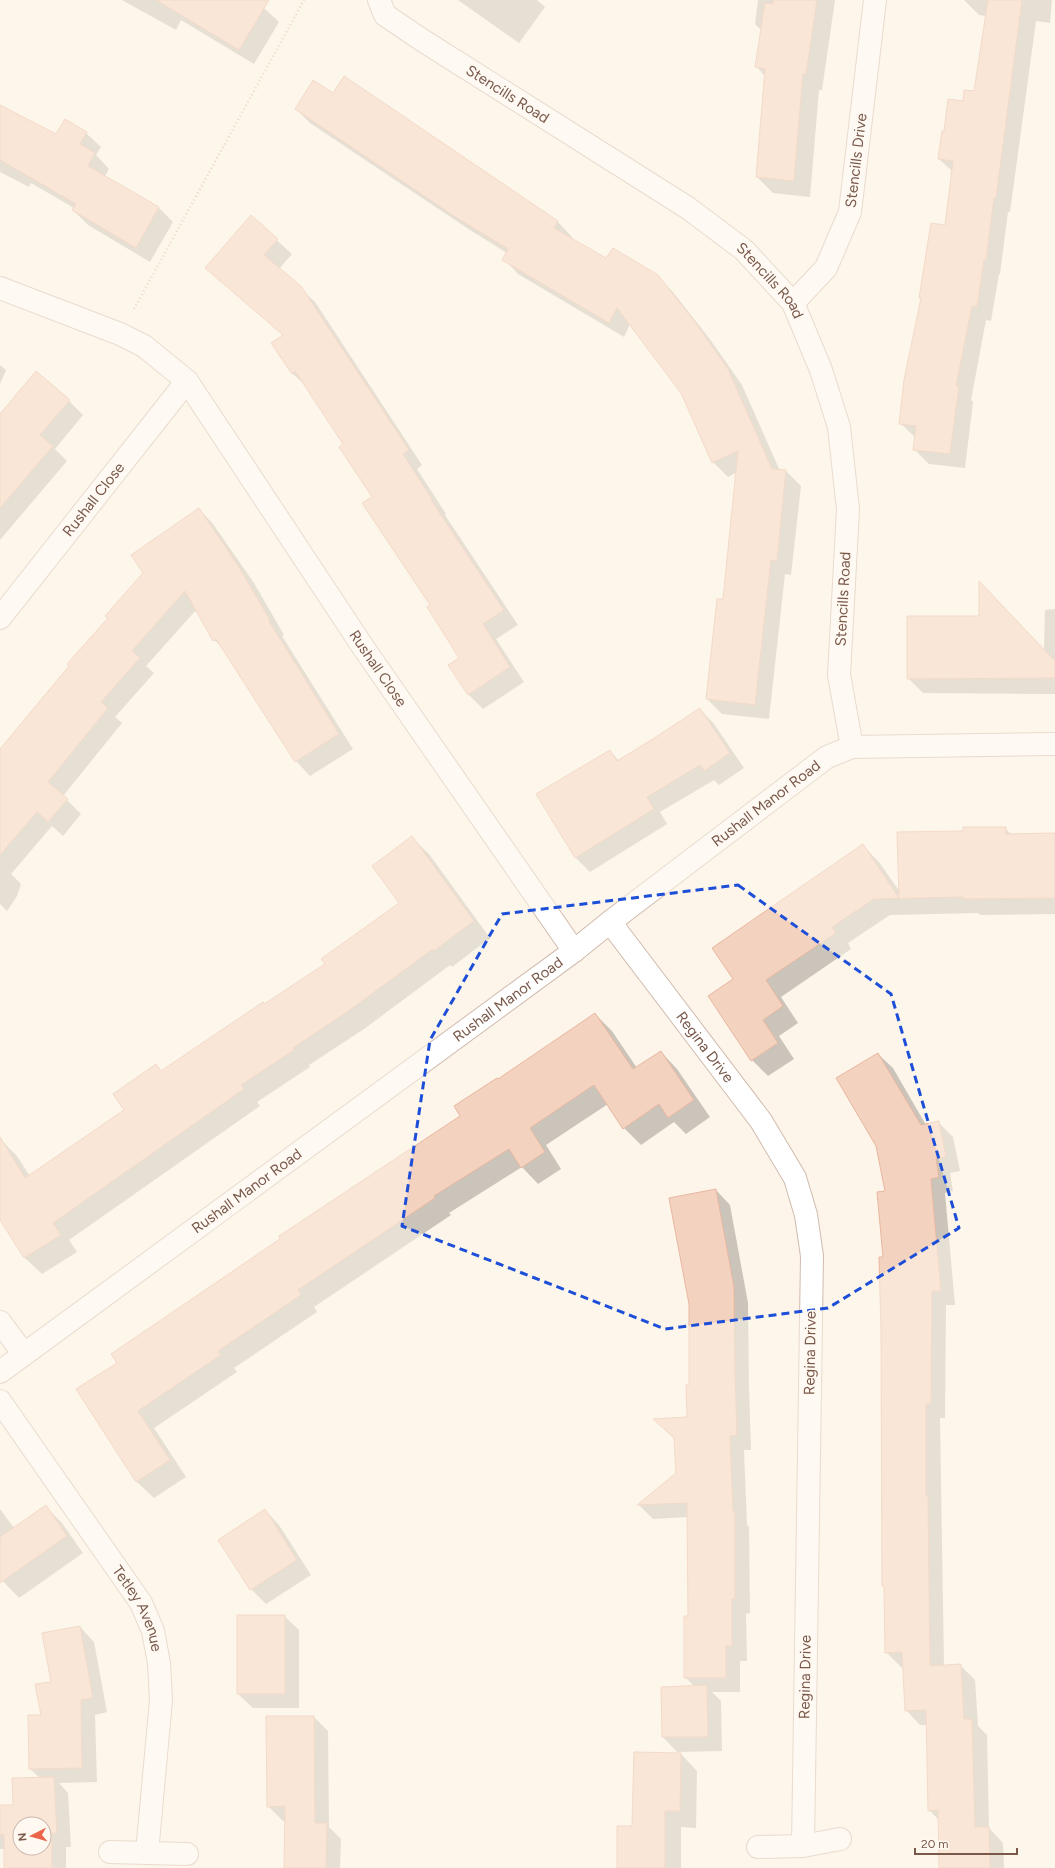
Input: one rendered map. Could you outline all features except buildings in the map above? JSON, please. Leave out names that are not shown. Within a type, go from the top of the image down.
[{"type":"street","name":"Stencills Road","points":[[379,0],[386,14],[422,40],[688,208],[744,250],[793,302],[822,370],[839,427],[848,509],[839,675],[852,748]]},
{"type":"street","name":"Stencills Drive","points":[[793,302],[826,268],[850,212],[875,0]]},
{"type":"street","name":"Rushall Close","points":[[0,288],[120,334],[144,346],[187,381],[363,647],[574,951]]},
{"type":"street","name":"Rushall Close","points":[[0,618],[187,381]]},
{"type":"street","name":"Rushall Manor Road","points":[[0,1372],[23,1353],[574,951],[827,757],[852,748],[1055,744]]},
{"type":"street","name":"Regina Drive","points":[[610,922],[761,1121],[795,1178],[806,1215],[812,1256],[803,1846]]},
{"type":"street","points":[[0,1322],[23,1353]]},
{"type":"street","name":"Tetley Avenue","points":[[0,1401],[141,1603],[153,1631],[159,1663],[161,1700],[147,1852]]},
{"type":"street","points":[[758,1847],[803,1846],[840,1839]]},
{"type":"street","points":[[110,1852],[187,1854]]},
{"type":"path","points":[[120,334],[304,0]]},
{"type":"highlighted area","points":[[738,885],[891,994],[959,1228],[828,1308],[665,1329],[402,1226],[430,1040],[502,914]]}]
